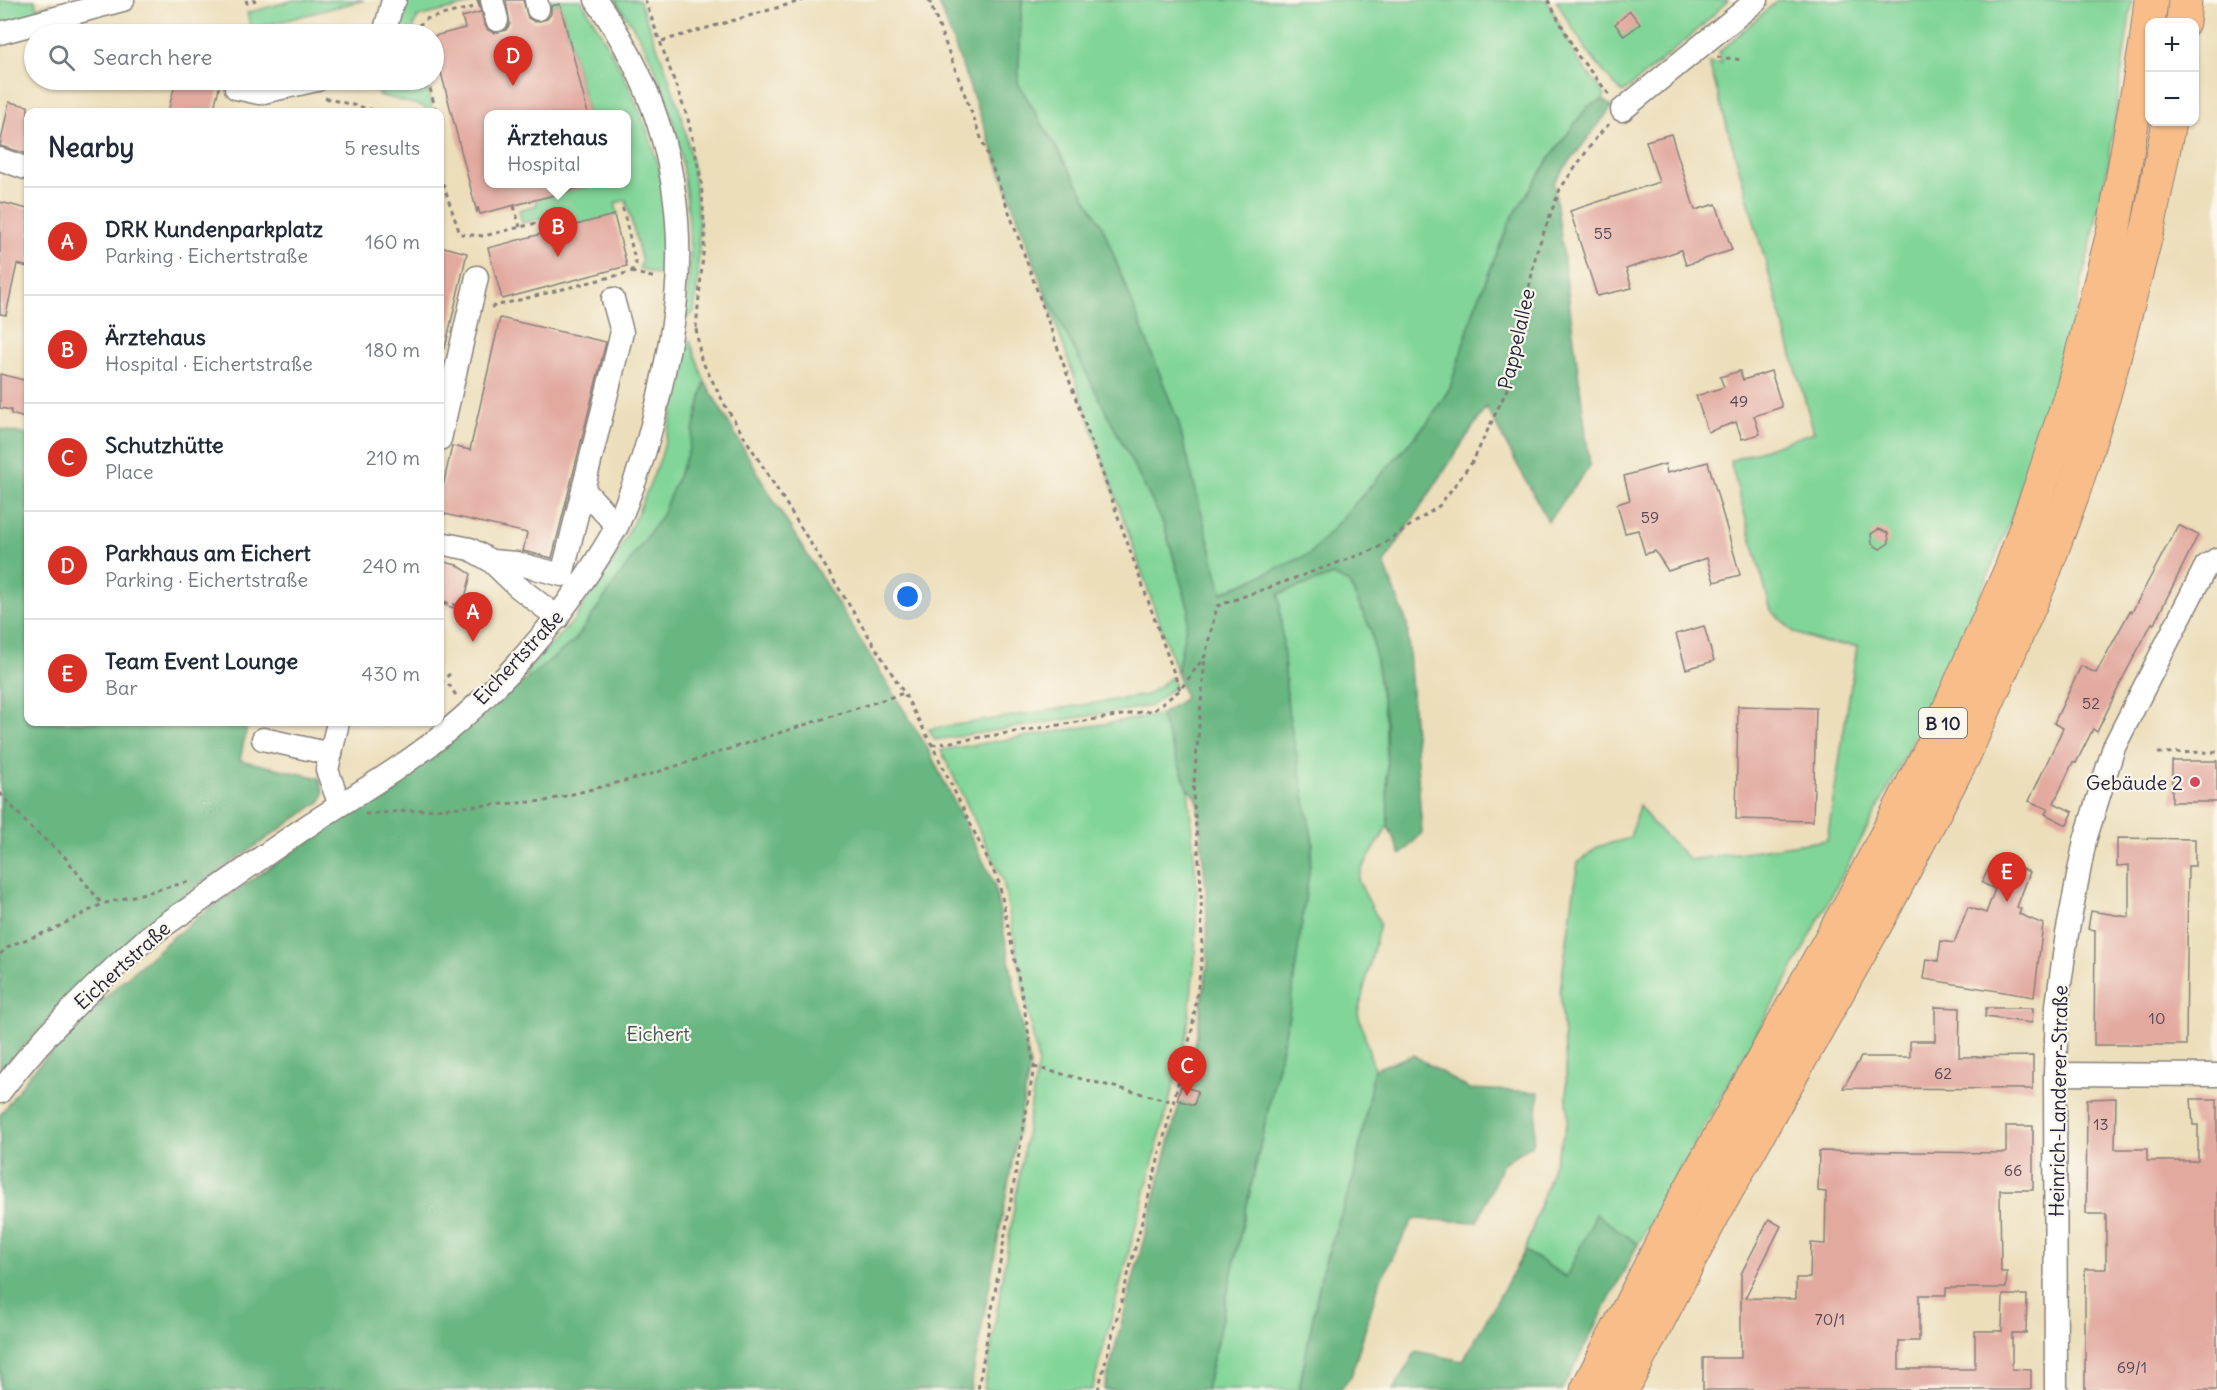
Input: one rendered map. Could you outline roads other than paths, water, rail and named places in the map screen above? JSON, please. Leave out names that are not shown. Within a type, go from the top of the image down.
[{"type":"highway","name":"B 10","points":[[1587,1390],[1683,1202],[1852,900],[1923,764],[2011,569],[2043,482],[2073,388],[2113,233],[2146,43],[2151,0]]},
{"type":"highway","points":[[2183,18],[2185,0]]},
{"type":"highway","name":"B 10","points":[[1622,1390],[1708,1225],[1883,911],[1953,776],[2041,580],[2074,490],[2104,395],[2149,224],[2168,126]]},
{"type":"street","points":[[34,24],[123,0]]},
{"type":"street","points":[[387,24],[395,0]]},
{"type":"street","name":"Eichertstraße","points":[[0,1092],[55,1026],[147,939],[226,882],[383,777],[440,736],[467,712],[501,680],[558,618],[617,526],[643,463],[657,412],[672,334],[680,254],[673,184],[653,108],[632,59],[596,0]]},
{"type":"street","points":[[1622,110],[1757,0]]},
{"type":"street","points":[[0,33],[24,27]]},
{"type":"street","points":[[245,90],[259,93],[272,90]]},
{"type":"street","points":[[0,159],[24,168]]},
{"type":"street","points":[[444,421],[477,277]]},
{"type":"street","points":[[491,561],[516,563],[562,575],[622,332],[613,299]]},
{"type":"street","points":[[584,490],[617,526]]},
{"type":"street","points":[[444,544],[470,549],[491,561],[517,586],[558,618]]},
{"type":"street","name":"Heinrich-Landerer-Straße","points":[[2056,1390],[2055,1074],[2057,1005],[2067,934],[2085,840],[2114,747],[2206,566],[2217,559]]},
{"type":"street","points":[[337,726],[327,770],[340,804]]},
{"type":"street","points":[[263,739],[331,754]]},
{"type":"street","points":[[2055,1074],[2217,1075]]},
{"type":"place","name":"Parkhaus am Eichert","points":[[513,86]]},
{"type":"place","name":"Ärztehaus","points":[[558,257]]},
{"type":"place","name":"DRK Kundenparkplatz","points":[[473,642]]},
{"type":"place","name":"Gebäude 2","points":[[2195,782]]},
{"type":"place","name":"Team Event Lounge","points":[[2007,902]]},
{"type":"place","name":"Schutzhütte","points":[[1187,1096]]},
{"type":"park label","name":"Eichert","points":[[658,1033]]}]
